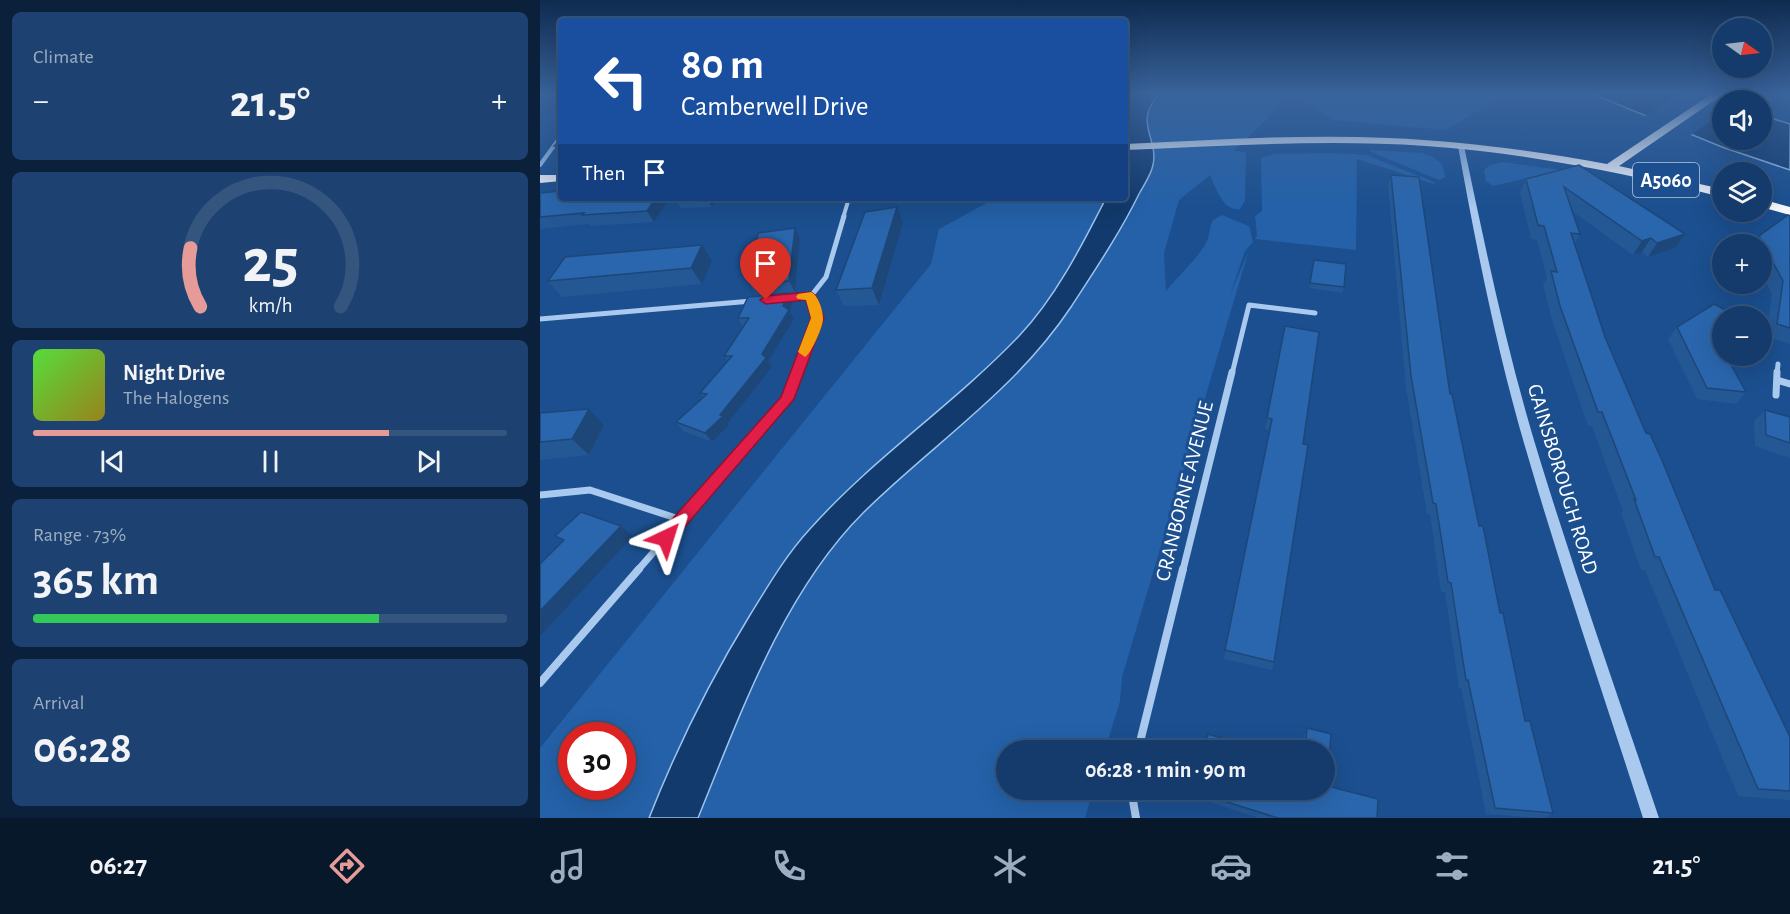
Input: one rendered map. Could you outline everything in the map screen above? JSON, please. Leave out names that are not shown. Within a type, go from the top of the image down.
[{"type":"highway","points":[[1610,167],[1660,131]]},
{"type":"highway","name":"A5060","points":[[1128,147],[1336,140],[1461,146],[1552,157],[1610,167],[1712,191]]},
{"type":"highway","points":[[540,179],[558,178]]},
{"type":"highway","points":[[1772,206],[1790,211]]},
{"type":"street","points":[[540,165],[558,140]]},
{"type":"street","name":"GAINSBOROUGH ROAD","points":[[1461,146],[1506,356],[1534,459],[1651,818]]},
{"type":"street","points":[[775,299],[811,296],[826,277],[848,201]]},
{"type":"street","points":[[540,683],[787,399],[818,318],[811,296]]},
{"type":"street","points":[[540,319],[764,300]]},
{"type":"street","name":"CRANBORNE AVENUE","points":[[1140,740],[1249,305],[1315,313]]},
{"type":"street","points":[[1776,396],[1778,364]]},
{"type":"street","points":[[1777,380],[1790,384]]},
{"type":"street","points":[[540,495],[590,490],[682,520]]},
{"type":"street","points":[[1133,800],[1136,818]]},
{"type":"shaded area","points":[[1128,131],[1254,131],[1234,151],[1246,152],[1245,201],[1240,209],[1234,209],[1224,203],[1210,175],[1179,200],[1164,253],[1166,291],[1202,249],[1213,220],[1222,215],[1249,226],[1253,242],[1245,251],[1230,295],[1249,250],[1122,677],[1120,701],[1108,740],[996,740],[996,800],[1090,800],[1085,818],[540,818],[540,748],[558,726],[558,800],[636,800],[636,722],[561,722],[931,264],[939,229],[990,201],[1128,201]]},
{"type":"shaded area","points":[[1128,131],[1148,131],[1154,155],[1152,169],[1115,237],[1071,307],[1025,365],[999,391],[863,513],[809,580],[766,657],[698,818],[649,818],[671,765],[708,689],[735,639],[793,550],[809,530],[860,479],[994,361],[1019,336],[1045,305],[1078,252],[1104,201],[1128,201]]},
{"type":"shaded area","points":[[1683,131],[1712,131],[1712,143]]},
{"type":"shaded area","points":[[1772,131],[1790,131],[1790,170],[1772,162],[1731,150],[1772,150]]},
{"type":"shaded area","points":[[1371,150],[1422,153],[1433,157],[1442,164],[1445,177],[1439,180],[1371,152]]},
{"type":"shaded area","points":[[1274,154],[1366,155],[1434,182],[1434,184],[1357,159],[1356,250],[1255,239],[1257,236],[1255,216],[1262,211],[1261,158]]},
{"type":"shaded area","points":[[1502,162],[1562,170],[1493,186],[1486,181],[1484,170],[1490,165]]},
{"type":"pier","points":[[1674,131],[1696,131],[1688,137]]},
{"type":"building","points":[[1579,165],[1685,234],[1657,243],[1651,238],[1642,241],[1564,187],[1580,234],[1571,233],[1605,337],[1646,433],[1650,434],[1661,458],[1715,590],[1720,590],[1790,737],[1790,791],[1758,789],[1659,557],[1655,557],[1634,499],[1636,500],[1602,412],[1598,412],[1560,306],[1551,271],[1557,272],[1544,226],[1538,225],[1526,179]]},
{"type":"building","points":[[1391,175],[1419,177],[1450,394],[1452,394],[1479,526],[1483,526],[1500,613],[1503,613],[1525,721],[1530,721],[1553,813],[1495,808],[1468,680],[1466,680],[1451,583],[1448,582],[1436,504],[1433,503],[1411,376]]},
{"type":"building","points":[[558,191],[558,201],[654,201],[647,211],[540,217],[540,193]]},
{"type":"building","points":[[897,207],[872,288],[836,290],[865,212]]},
{"type":"building","points":[[1788,215],[1790,216],[1790,328],[1777,324],[1783,281],[1772,260],[1772,234],[1762,234]]},
{"type":"building","points":[[795,228],[789,281],[750,284],[758,233]]},
{"type":"building","points":[[702,245],[691,268],[548,281],[565,257]]},
{"type":"building","points":[[1314,260],[1346,264],[1344,287],[1310,283]]},
{"type":"building","points":[[788,293],[783,306],[789,310],[762,354],[766,358],[720,415],[723,416],[705,433],[676,422],[707,394],[700,393],[732,356],[724,356],[749,318],[738,318],[748,297]]},
{"type":"building","points":[[1714,304],[1718,306],[1712,306],[1712,366],[1732,366],[1746,392],[1707,388],[1677,327]]},
{"type":"building","points":[[1285,326],[1319,332],[1303,444],[1308,445],[1274,662],[1225,650],[1272,419],[1267,418]]},
{"type":"building","points":[[589,409],[572,439],[540,442],[540,413]]},
{"type":"building","points":[[1765,410],[1790,417],[1790,443],[1766,435]]},
{"type":"building","points":[[581,512],[621,526],[540,611],[540,564],[564,540],[555,536]]},
{"type":"building","points":[[1307,728],[1331,734],[1331,740],[1306,740]]},
{"type":"building","points":[[1208,734],[1228,740],[1207,740]]},
{"type":"building","points":[[1335,788],[1378,799],[1377,818],[1278,818],[1221,800],[1335,800]]},
{"type":"slow traffic","points":[[802,297],[811,296],[818,318],[805,352]]},
{"type":"route","points":[[666,538],[787,399],[818,318],[811,296],[766,300]]}]
